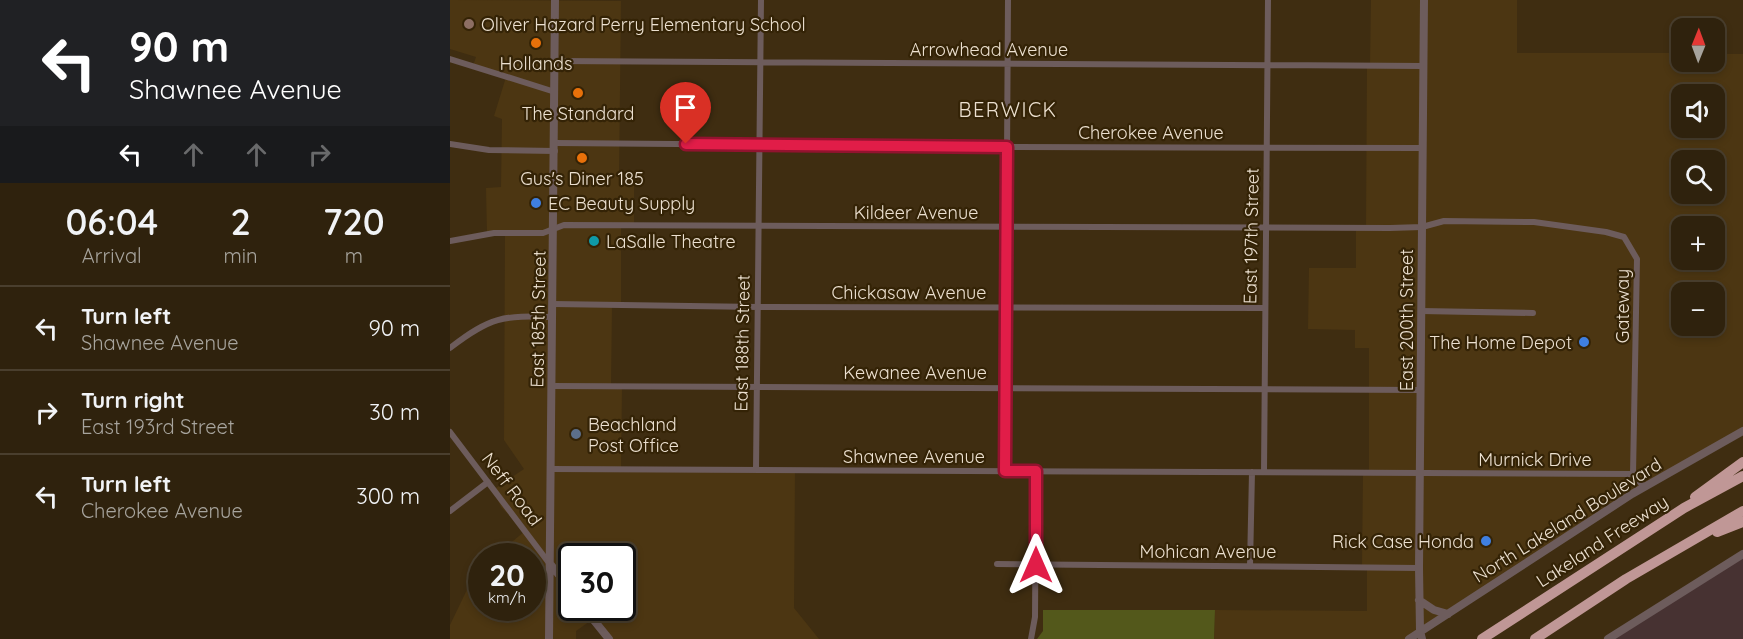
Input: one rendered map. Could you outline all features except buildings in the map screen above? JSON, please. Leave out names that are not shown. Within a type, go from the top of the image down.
[{"type":"highway","points":[[1684,508],[1703,490],[1743,462]]},
{"type":"highway","name":"Lakeland Freeway","points":[[1482,639],[1684,508],[1743,476]]},
{"type":"highway","points":[[1536,639],[1626,579],[1743,511]]},
{"type":"highway","points":[[1626,579],[1720,531],[1743,522]]},
{"type":"street","name":"East 185th Street","points":[[549,639],[555,0]]},
{"type":"street","name":"East 188th Street","points":[[756,470],[761,0]]},
{"type":"street","points":[[1005,471],[1008,0]]},
{"type":"street","name":"East 197th Street","points":[[1264,472],[1268,0]]},
{"type":"street","name":"East 200th Street","points":[[1421,635],[1419,567],[1424,0]]},
{"type":"street","points":[[450,59],[555,92]]},
{"type":"street","name":"Arrowhead Avenue","points":[[555,62],[1423,66]]},
{"type":"street","name":"Cherokee Avenue","points":[[450,144],[489,150],[760,145],[1423,148]]},
{"type":"street","name":"Gateway","points":[[1422,227],[1444,221],[1534,222],[1606,232],[1624,237],[1637,259],[1633,474]]},
{"type":"street","name":"Kildeer Avenue","points":[[450,241],[494,233],[543,233],[564,225],[1422,227]]},
{"type":"street","name":"Chickasaw Avenue","points":[[553,304],[758,307],[1265,308]]},
{"type":"street","points":[[1421,311],[1533,313]]},
{"type":"street","points":[[450,348],[471,332],[504,317],[553,317]]},
{"type":"street","name":"Kewanee Avenue","points":[[552,386],[1421,390]]},
{"type":"street","name":"North Lakeland Boulevard","points":[[1409,639],[1421,635],[1448,614],[1644,487],[1743,431]]},
{"type":"street","name":"Neff Road","points":[[450,432],[558,574]]},
{"type":"street","name":"Shawnee Avenue","points":[[551,469],[1420,473]]},
{"type":"street","points":[[1031,639],[1035,616],[1036,471]]},
{"type":"street","points":[[1250,566],[1252,472]]},
{"type":"street","name":"Murnick Drive","points":[[1420,473],[1633,474]]},
{"type":"street","points":[[1633,474],[1644,487]]},
{"type":"street","points":[[450,511],[488,482]]},
{"type":"street","points":[[1608,639],[1743,554]]},
{"type":"street","name":"Mohican Avenue","points":[[997,564],[1419,567]]},
{"type":"street","points":[[1419,600],[1434,610],[1448,614]]},
{"type":"street","points":[[594,621],[609,639]]},
{"type":"shaded area","points":[[450,0],[621,1],[619,179],[634,179],[634,226],[621,226],[621,305],[612,305],[611,386],[622,386],[621,469],[795,470],[794,608],[819,639],[609,639],[595,621],[636,621],[636,543],[558,543],[558,621],[590,621],[576,631],[576,639],[450,639],[450,625],[468,588],[468,621],[546,621],[546,543],[511,543],[525,531],[501,507],[493,490],[524,469],[504,440],[505,233],[487,234],[486,188],[501,187],[502,119],[494,116],[506,77],[473,66],[476,57],[450,49]]},
{"type":"shaded area","points":[[1371,0],[1517,0],[1517,53],[1671,53],[1671,72],[1725,72],[1725,54],[1743,54],[1743,431],[1632,494],[1409,639],[1214,639],[1215,610],[1367,611],[1367,567],[1362,567],[1363,473],[1369,473],[1369,348],[1355,348],[1355,330],[1308,329],[1309,268],[1356,268],[1356,228],[1366,228],[1367,66],[1370,65]]},
{"type":"shaded area","points":[[1743,554],[1743,639],[1608,639]]},
{"type":"green space","points":[[1043,610],[1215,610],[1214,639],[1037,639],[1043,631]]},
{"type":"place","name":"Oliver Hazard Perry Elementary School","points":[[469,24]]},
{"type":"place","name":"Hollands","points":[[536,43]]},
{"type":"place","name":"The Standard","points":[[578,93]]},
{"type":"place","name":"Gus's Diner 185","points":[[582,158]]},
{"type":"place","name":"EC Beauty Supply","points":[[536,203]]},
{"type":"place","name":"LaSalle Theatre","points":[[594,241]]},
{"type":"place","name":"The Home Depot","points":[[1584,342]]},
{"type":"place","name":"Beachland Post Office","points":[[576,434]]},
{"type":"place","name":"Rick Case Honda","points":[[1486,541]]},
{"type":"district","name":"BERWICK","points":[[1008,109]]},
{"type":"route","points":[[686,144],[1007,147],[1005,471],[1036,471],[1036,565]]}]
